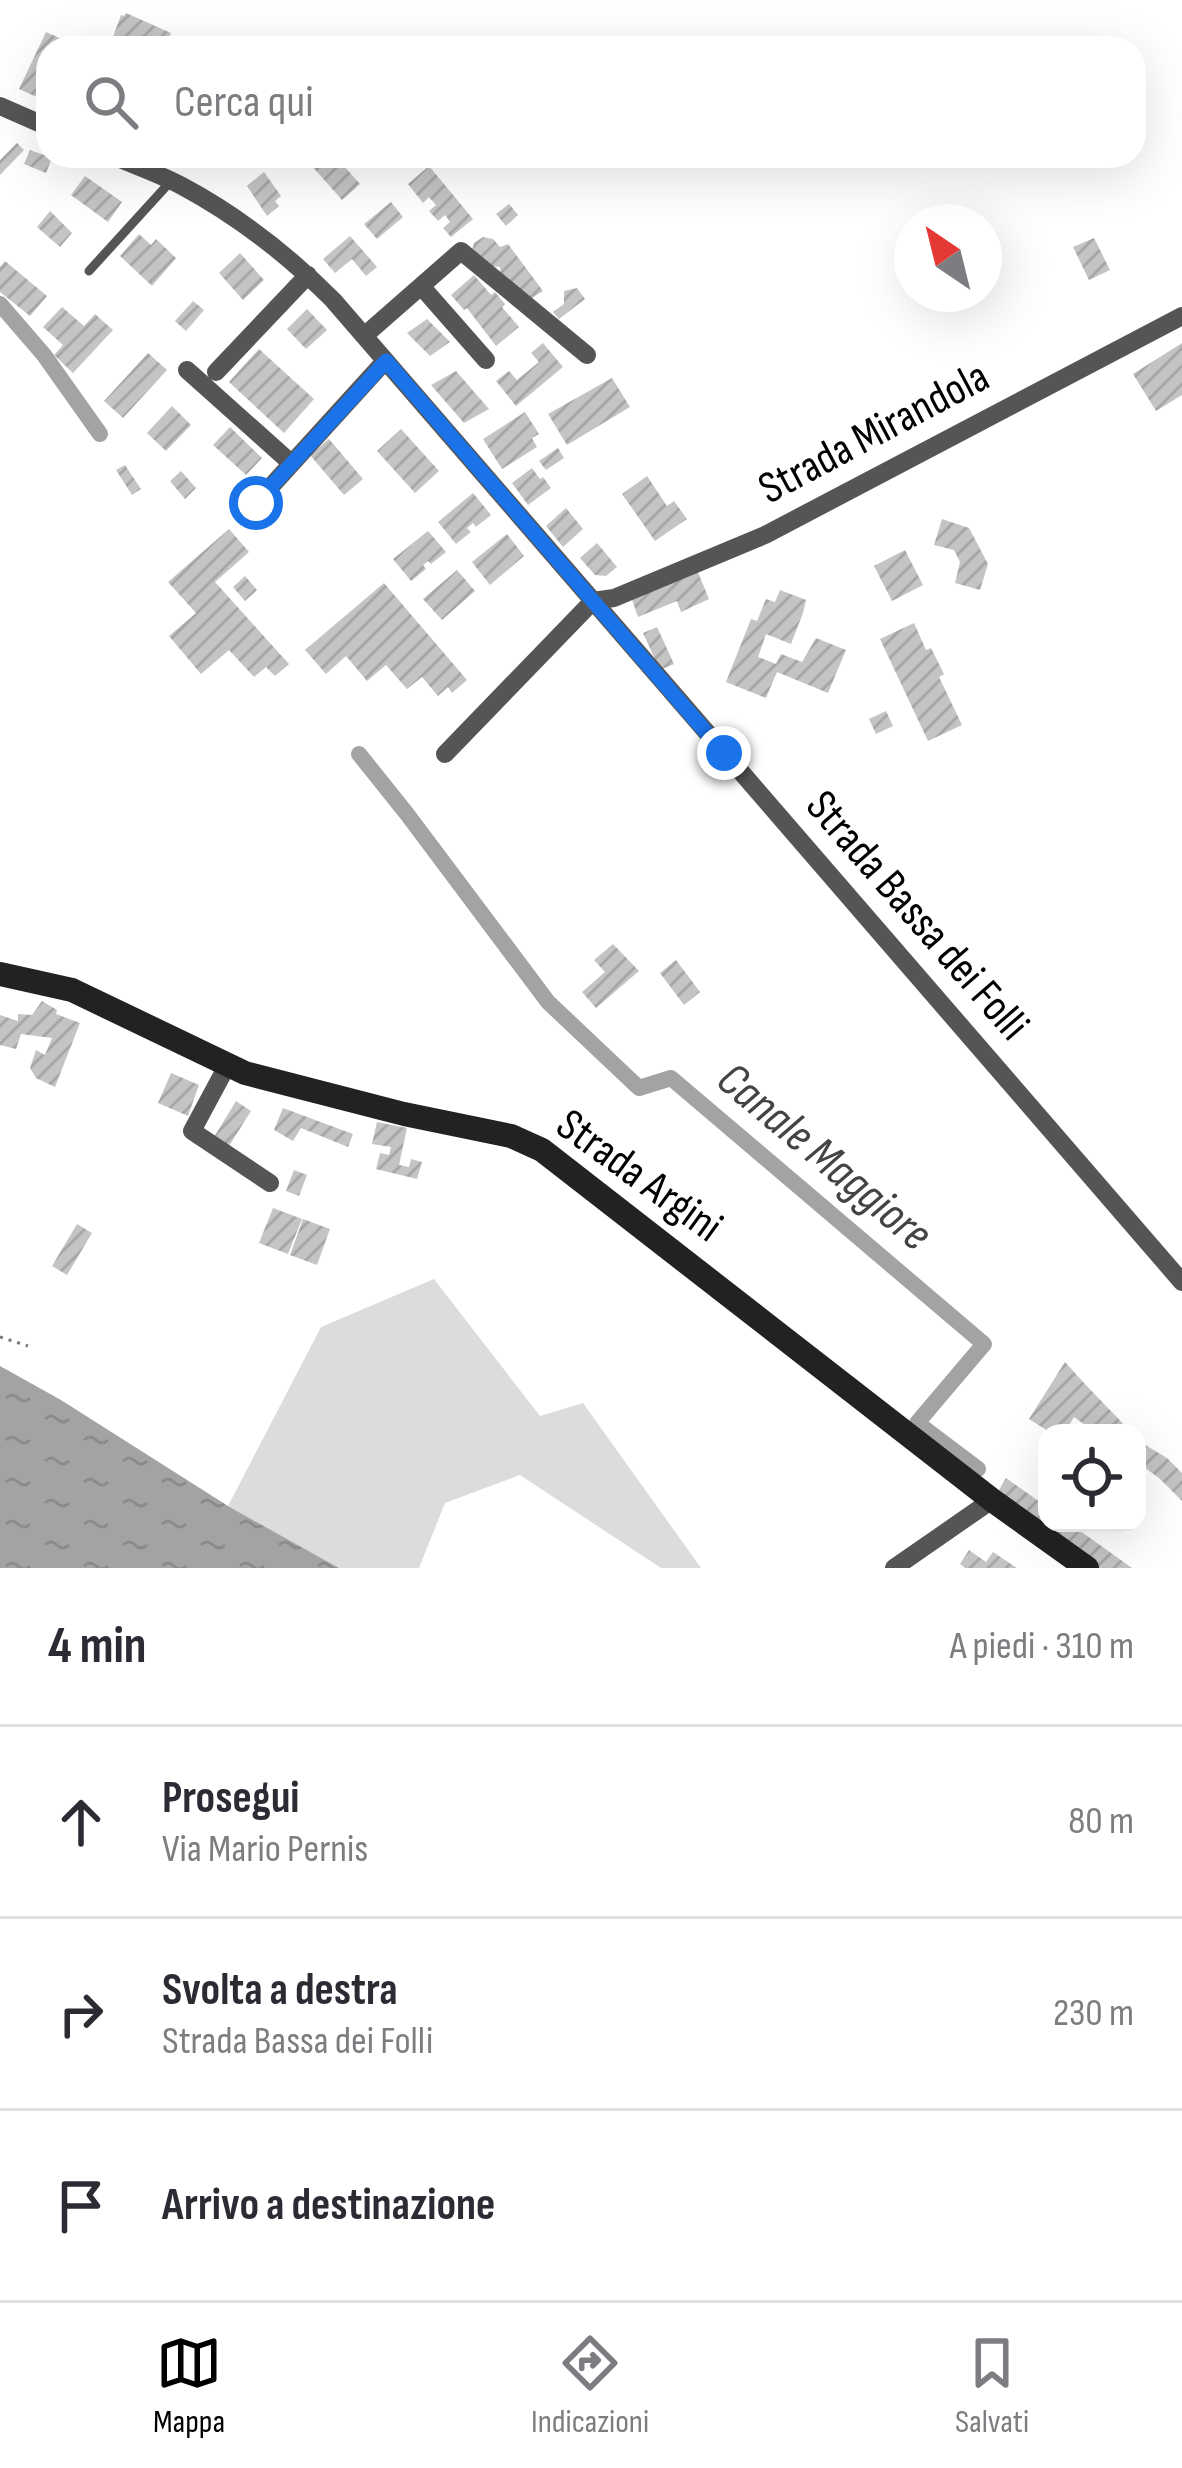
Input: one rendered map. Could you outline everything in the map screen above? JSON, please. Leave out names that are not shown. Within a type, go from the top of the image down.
[{"type":"main road","name":"Strada Argini","points":[[0,974],[72,990],[245,1073],[511,1136],[542,1150],[992,1500],[1087,1568]]},
{"type":"street","points":[[0,106],[36,122]]},
{"type":"street","name":"Strada Bassa dei Folli","points":[[140,168],[171,181],[251,230],[308,275],[1182,1282]]},
{"type":"street","points":[[364,336],[461,251],[586,355]]},
{"type":"street","points":[[216,372],[308,275]]},
{"type":"street","points":[[421,286],[485,360]]},
{"type":"street","name":"Strada Mirandola","points":[[593,601],[614,598],[765,535],[1182,316]]},
{"type":"street","points":[[256,503],[386,361]]},
{"type":"street","points":[[187,370],[291,463]]},
{"type":"street","points":[[445,754],[593,601]]},
{"type":"street","points":[[228,1064],[192,1131],[270,1183]]},
{"type":"street","points":[[893,1568],[992,1500]]},
{"type":"lane","points":[[89,271],[171,181]]},
{"type":"path","points":[[0,1337],[28,1346]]},
{"type":"shaded area","points":[[434,1279],[540,1416],[583,1403],[701,1568],[661,1568],[520,1475],[445,1503],[419,1568],[339,1568],[228,1506],[321,1327]]},
{"type":"water","points":[[0,1366],[228,1506],[339,1568],[0,1568]]},
{"type":"building","points":[[126,13],[170,36],[113,36]]},
{"type":"building","points":[[36,53],[36,97],[19,89]]},
{"type":"building","points":[[17,143],[24,150],[0,175],[0,160]]},
{"type":"building","points":[[30,150],[36,152],[36,168],[48,168],[46,173],[24,164]]},
{"type":"building","points":[[314,168],[346,168],[360,184],[342,200]]},
{"type":"building","points":[[431,168],[473,219],[451,237],[443,228],[450,222],[445,215],[438,221],[429,211],[436,205],[429,197],[423,203],[408,184]]},
{"type":"building","points":[[264,172],[281,196],[275,201],[279,206],[267,216],[247,186]]},
{"type":"building","points":[[85,176],[122,202],[108,222],[71,195]]},
{"type":"building","points":[[391,202],[403,217],[377,239],[364,224]]},
{"type":"building","points":[[509,204],[518,215],[506,226],[496,214]]},
{"type":"building","points":[[50,211],[72,233],[60,247],[37,227]]},
{"type":"building","points":[[139,234],[151,245],[156,239],[176,258],[152,286],[120,256]]},
{"type":"building","points":[[350,236],[377,267],[366,276],[352,259],[335,273],[323,259]]},
{"type":"building","points":[[483,237],[500,247],[508,244],[543,291],[527,301],[501,278],[500,267],[488,266],[472,250]]},
{"type":"building","points":[[1094,238],[1110,270],[1089,280],[1073,247]]},
{"type":"building","points":[[240,253],[264,280],[243,300],[219,273]]},
{"type":"building","points":[[5,261],[47,296],[30,316],[0,292],[0,267]]},
{"type":"building","points":[[474,275],[491,295],[495,292],[519,327],[496,346],[451,295]]},
{"type":"building","points":[[577,288],[585,299],[559,319],[553,312],[564,304],[564,291]]},
{"type":"building","points":[[193,301],[204,310],[186,331],[175,321]]},
{"type":"building","points":[[62,307],[84,326],[95,314],[113,330],[73,373],[54,355],[63,345],[43,327]]},
{"type":"building","points":[[307,309],[327,330],[306,349],[287,329]]},
{"type":"building","points":[[427,319],[450,342],[430,356],[407,333]]},
{"type":"building","points":[[543,343],[563,367],[516,406],[496,381],[509,371],[517,380],[539,362],[531,353]]},
{"type":"building","points":[[1182,343],[1182,395],[1156,411],[1133,374]]},
{"type":"building","points":[[259,349],[314,399],[284,433],[229,382]]},
{"type":"building","points":[[148,353],[167,370],[123,418],[104,401]]},
{"type":"building","points":[[456,371],[489,409],[464,423],[431,385]]},
{"type":"building","points":[[612,378],[630,407],[567,445],[548,414]]},
{"type":"building","points":[[172,406],[191,425],[166,451],[147,433]]},
{"type":"building","points":[[525,412],[539,434],[532,438],[537,447],[502,469],[483,439]]},
{"type":"building","points":[[230,427],[262,458],[246,475],[213,445]]},
{"type":"building","points":[[401,429],[439,471],[415,493],[377,451]]},
{"type":"building","points":[[329,439],[363,479],[344,495],[310,455]]},
{"type":"building","points":[[558,448],[564,458],[546,470],[539,461]]},
{"type":"building","points":[[125,465],[141,489],[132,495],[116,470]]},
{"type":"building","points":[[532,468],[551,488],[528,505],[512,483]]},
{"type":"building","points":[[181,471],[196,488],[185,499],[170,481]]},
{"type":"building","points":[[647,476],[667,506],[674,501],[687,519],[655,541],[622,494]]},
{"type":"building","points":[[473,493],[491,515],[476,527],[473,523],[467,528],[471,532],[456,544],[438,522]]},
{"type":"building","points":[[566,508],[583,529],[563,547],[546,526]]},
{"type":"building","points":[[942,519],[969,528],[988,564],[980,590],[955,583],[960,562],[954,550],[934,545]]},
{"type":"building","points":[[229,529],[249,552],[215,582],[289,664],[275,676],[266,667],[254,677],[229,650],[201,674],[169,636],[196,613],[168,582]]},
{"type":"building","points":[[428,531],[446,552],[423,565],[426,569],[411,581],[393,559]]},
{"type":"building","points":[[507,534],[524,556],[490,585],[472,562]]},
{"type":"building","points":[[597,543],[617,567],[606,576],[595,575],[580,558]]},
{"type":"building","points":[[905,550],[923,585],[892,601],[874,566]]},
{"type":"building","points":[[457,570],[475,591],[442,620],[423,599]]},
{"type":"building","points":[[697,570],[709,599],[681,612],[677,601],[638,617],[631,597]]},
{"type":"building","points":[[245,576],[257,590],[245,601],[233,587]]},
{"type":"building","points":[[384,583],[467,680],[452,693],[448,687],[438,696],[422,677],[407,689],[386,665],[367,681],[346,656],[326,674],[305,650]]},
{"type":"building","points":[[780,590],[806,600],[803,613],[791,644],[766,634],[758,657],[776,664],[781,654],[802,662],[816,638],[846,650],[828,693],[777,672],[766,698],[726,682],[751,619],[757,621],[766,599],[775,602]]},
{"type":"building","points":[[914,623],[944,674],[939,677],[962,725],[928,741],[880,639]]},
{"type":"building","points":[[657,627],[674,664],[660,670],[643,633]]},
{"type":"building","points":[[886,711],[893,726],[876,734],[869,719]]},
{"type":"building","points":[[613,944],[639,971],[596,1008],[582,992],[605,972],[594,960]]},
{"type":"building","points":[[676,960],[700,992],[684,1005],[660,973]]},
{"type":"building","points":[[42,1001],[57,1010],[56,1014],[80,1023],[55,1087],[36,1078],[30,1068],[36,1050],[45,1055],[52,1038],[21,1034],[16,1049],[0,1045],[0,1015],[18,1021],[18,1014],[32,1015]]},
{"type":"building","points":[[171,1073],[199,1085],[188,1116],[158,1103]]},
{"type":"building","points":[[236,1101],[251,1111],[229,1146],[214,1137]]},
{"type":"building","points":[[283,1108],[353,1134],[348,1147],[301,1128],[293,1141],[274,1130]]},
{"type":"building","points":[[377,1122],[407,1128],[399,1165],[409,1167],[411,1159],[422,1162],[417,1179],[376,1169],[380,1153],[389,1155],[391,1147],[372,1144]]},
{"type":"building","points":[[294,1170],[307,1175],[299,1196],[286,1191]]},
{"type":"building","points":[[273,1208],[302,1219],[288,1254],[259,1243]]},
{"type":"building","points":[[303,1219],[330,1229],[317,1265],[290,1255]]},
{"type":"building","points":[[77,1224],[92,1233],[67,1275],[52,1266]]},
{"type":"building","points":[[1065,1362],[1124,1424],[1084,1424],[1074,1417],[1070,1424],[1038,1425],[1029,1419]]},
{"type":"building","points":[[1146,1445],[1182,1473],[1182,1501],[1146,1469]]},
{"type":"building","points":[[1006,1478],[1038,1501],[1038,1525],[996,1495]]},
{"type":"building","points":[[1047,1532],[1082,1532],[1132,1568],[1097,1568]]},
{"type":"building","points":[[969,1550],[986,1562],[993,1552],[1017,1568],[965,1568],[960,1564]]},
{"type":"waterway","points":[[0,304],[44,355],[100,434]]},
{"type":"waterway","name":"Canale Maggiore","points":[[359,754],[548,1002],[639,1088],[671,1078],[984,1344],[917,1423],[978,1469]]},
{"type":"route","points":[[256,503],[386,361],[724,753]]}]
